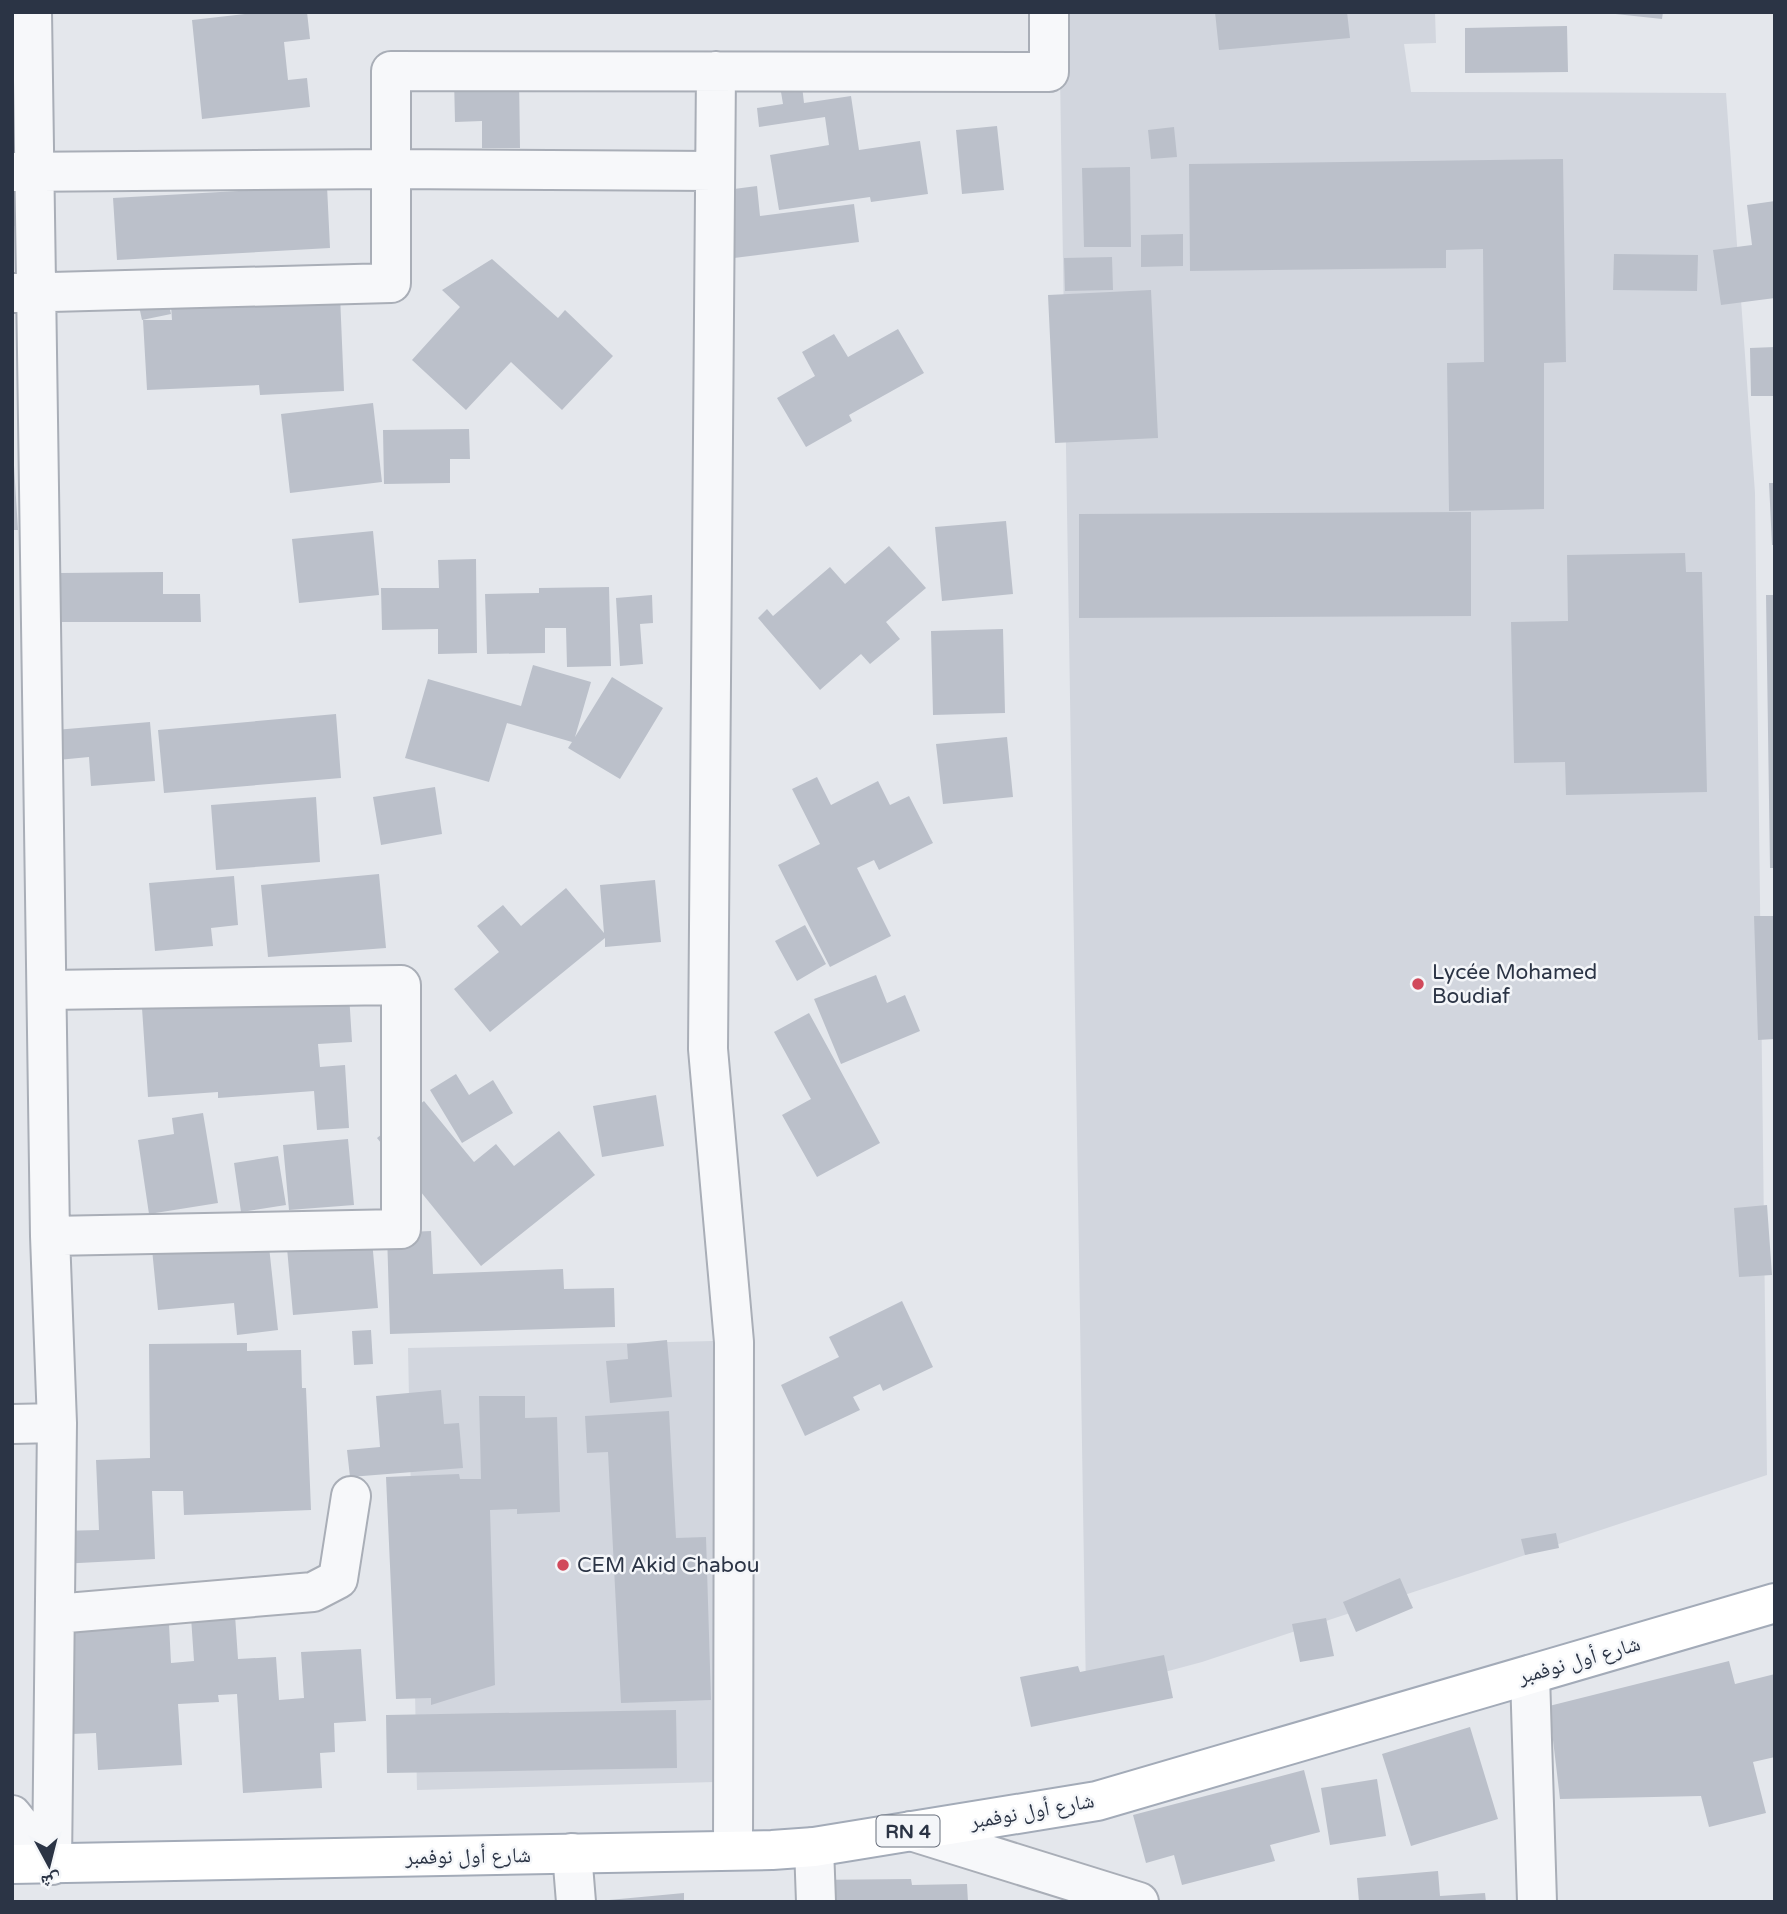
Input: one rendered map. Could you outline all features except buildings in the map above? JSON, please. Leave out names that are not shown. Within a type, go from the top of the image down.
[{"type":"main road","name":"شارع أول نوفمبر","points":[[12,1864],[814,1847],[1097,1801],[1775,1604]]},
{"type":"street","points":[[32,12],[24,172],[27,763],[47,990],[50,1236],[57,1423],[52,1864]]},
{"type":"street","points":[[25,292],[391,283],[391,71],[1049,72],[1049,12]]},
{"type":"street","points":[[716,71],[708,1049],[734,1342],[733,1850]]},
{"type":"street","points":[[24,172],[390,169],[714,171]]},
{"type":"street","points":[[47,990],[401,985],[401,1228],[50,1236]]},
{"type":"street","points":[[12,1424],[57,1423]]},
{"type":"street","points":[[55,1614],[313,1592],[338,1579],[351,1496]]},
{"type":"street","points":[[1530,1675],[1537,1902]]},
{"type":"street","points":[[12,1815],[52,1864]]},
{"type":"street","points":[[911,1831],[1139,1902]]},
{"type":"street","points":[[814,1847],[816,1902]]},
{"type":"street","points":[[572,1853],[576,1902]]},
{"type":"shaded area","name":"Lycée Mohamed Boudiaf","points":[[1059,12],[1435,12],[1436,43],[1404,44],[1411,92],[1726,93],[1755,493],[1767,1475],[1202,1662],[1086,1693]]},
{"type":"shaded area","name":"CEM Akid Chabou","points":[[713,1341],[715,1782],[417,1790],[408,1348]]},
{"type":"place","name":"Lycée Mohamed Boudiaf","points":[[1418,984]]},
{"type":"place","name":"CEM Akid Chabou","points":[[563,1565]]}]
